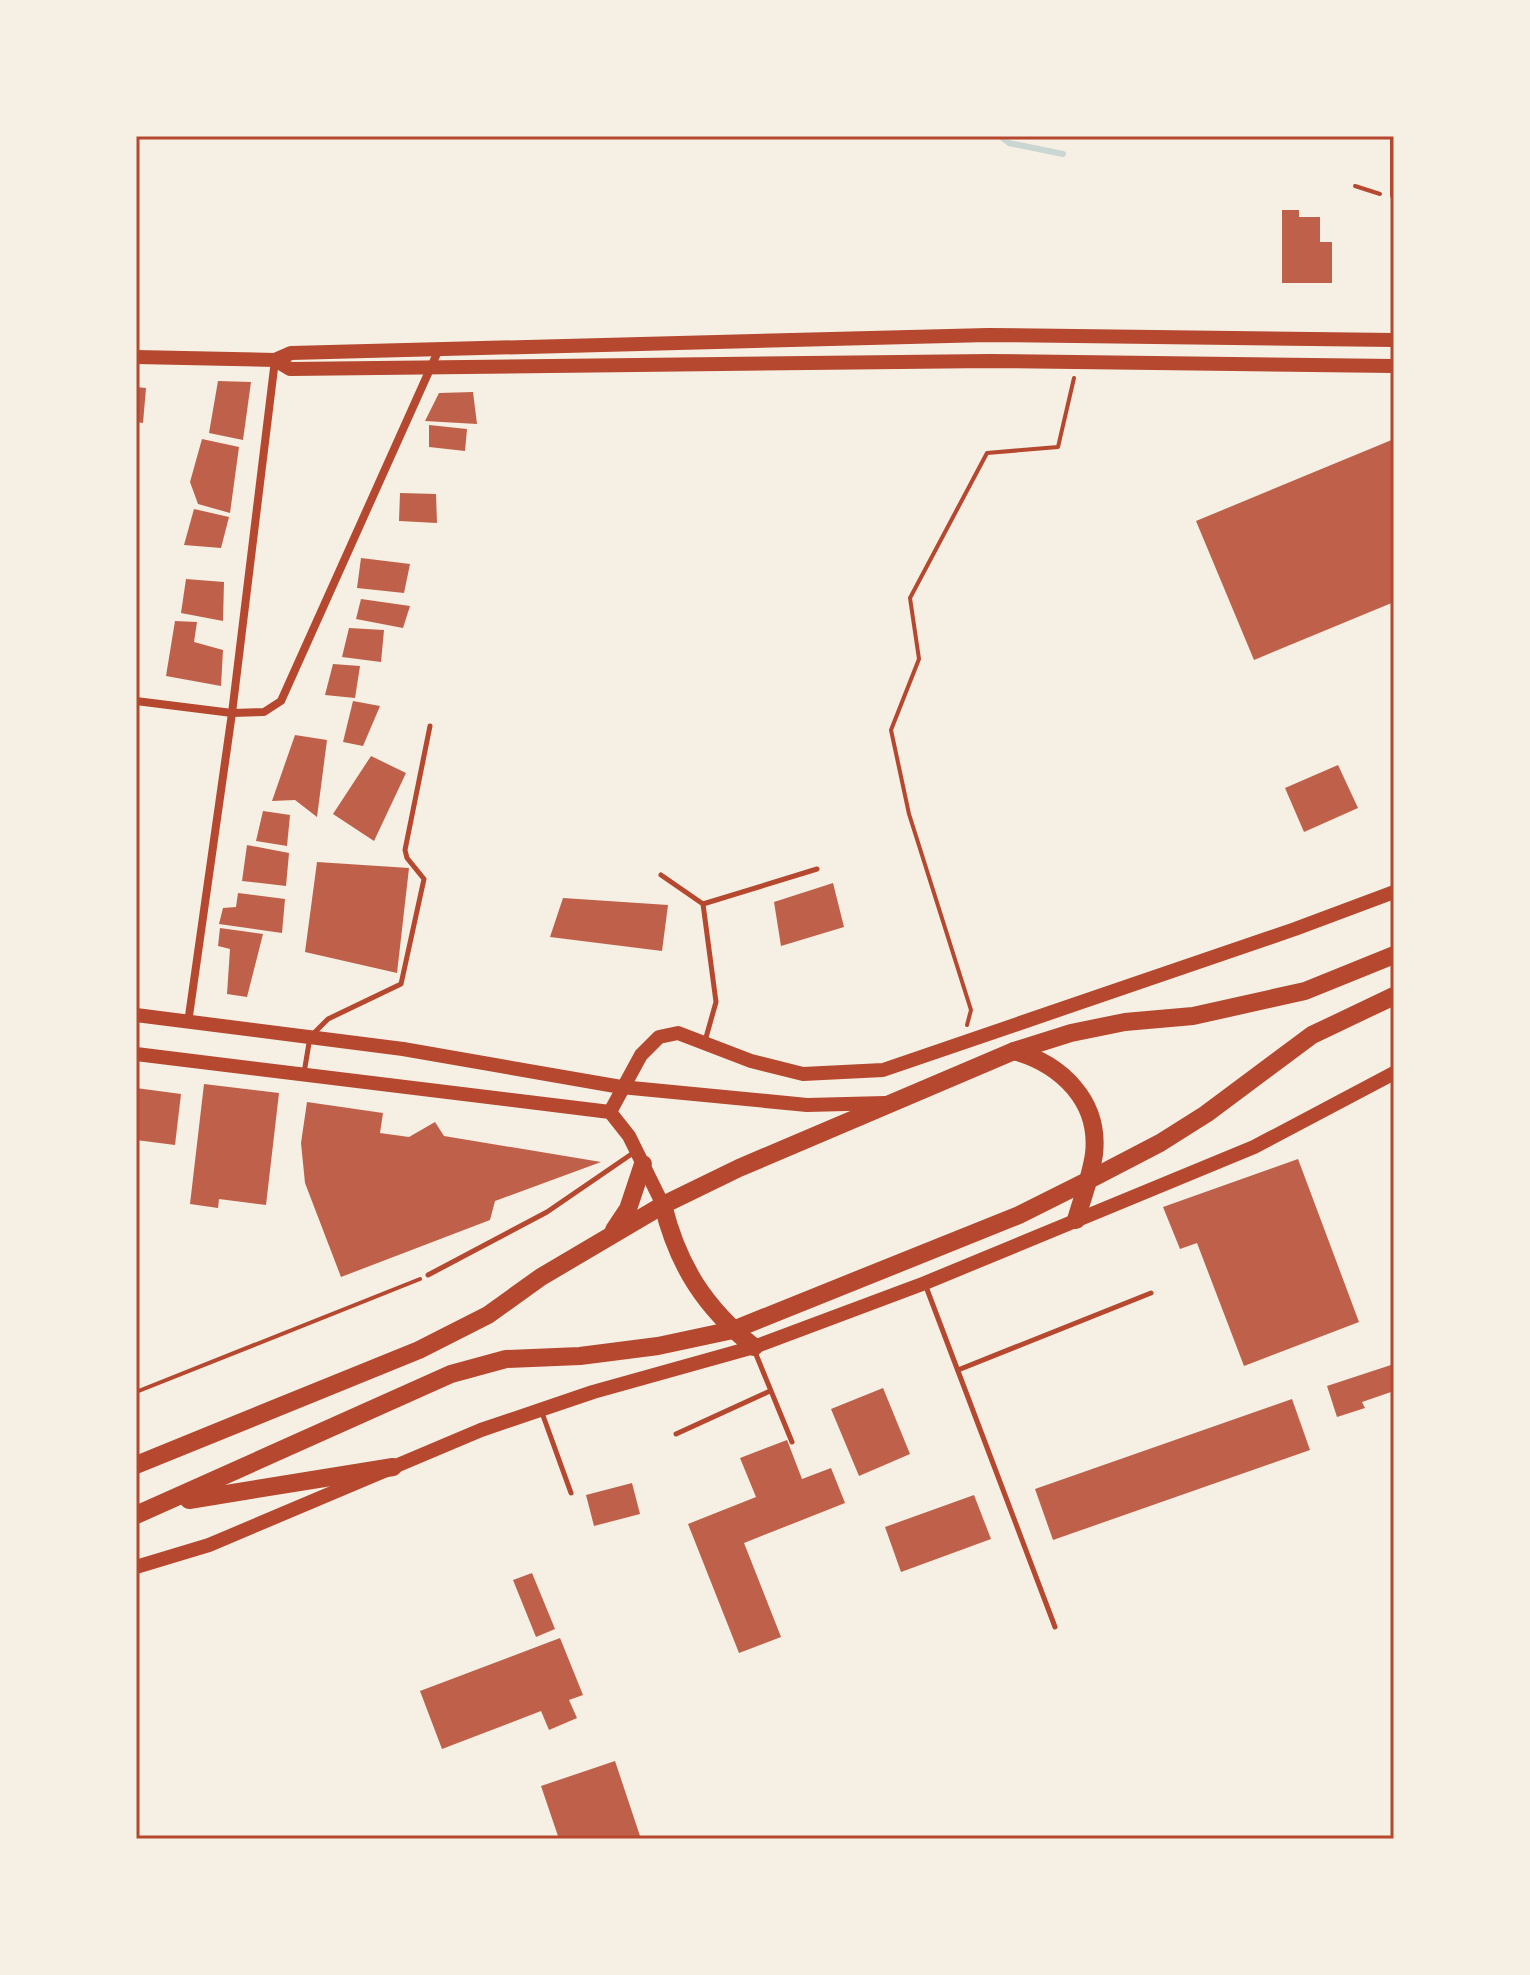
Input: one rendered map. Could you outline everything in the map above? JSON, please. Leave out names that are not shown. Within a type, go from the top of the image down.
[{"type":"highway","points":[[136,1465],[419,1350],[488,1315],[541,1277],[663,1205],[739,1168],[1014,1051],[1071,1033],[1125,1022],[1193,1016],[1305,991],[1394,955]]},
{"type":"highway","points":[[136,1515],[451,1374],[506,1359],[580,1356],[658,1346],[733,1330],[1019,1215],[1160,1143],[1206,1114],[1312,1035],[1394,996]]},
{"type":"highway","points":[[1014,1051],[1033,1056],[1056,1069],[1084,1102],[1093,1126],[1094,1153],[1076,1220]]},
{"type":"highway","points":[[611,1234],[628,1209],[640,1157]]},
{"type":"highway","points":[[663,1205],[672,1241],[686,1274],[707,1304],[754,1347]]},
{"type":"highway","points":[[162,1504],[393,1467]]},
{"type":"street","points":[[1389,195],[1394,136]]},
{"type":"street","points":[[988,335],[990,361]]},
{"type":"street","points":[[136,357],[275,360],[291,353],[988,335],[1394,340]]},
{"type":"street","points":[[795,338],[796,363]]},
{"type":"street","points":[[1173,338],[1174,364]]},
{"type":"street","points":[[525,368],[526,345]]},
{"type":"street","points":[[136,701],[232,713],[264,712],[281,701],[439,349]]},
{"type":"street","points":[[275,360],[290,369],[429,370],[990,361],[1394,366]]},
{"type":"street","points":[[188,1023],[232,713],[275,360]]},
{"type":"street","points":[[610,1112],[621,1087],[650,1043],[659,1037],[678,1033],[704,1045],[803,1074],[883,1070],[1282,934],[1394,892]]},
{"type":"street","points":[[136,1015],[403,1049],[621,1087],[807,1105],[897,1103]]},
{"type":"street","points":[[136,1054],[610,1112],[640,1157],[663,1205]]},
{"type":"street","points":[[136,1567],[209,1545],[481,1430],[540,1409],[754,1347],[925,1283],[1254,1147],[1394,1073]]},
{"type":"lane","points":[[304,1074],[310,1037],[345,1008],[387,993],[401,984],[424,879],[407,858],[405,850],[430,726]]},
{"type":"lane","points":[[703,904],[817,869]]},
{"type":"lane","points":[[661,875],[703,904],[716,1002],[704,1045]]},
{"type":"lane","points":[[428,1275],[547,1212],[640,1157]]},
{"type":"lane","points":[[925,1283],[1055,1627]]},
{"type":"lane","points":[[958,1370],[1151,1293]]},
{"type":"lane","points":[[754,1347],[792,1442]]},
{"type":"lane","points":[[676,1434],[770,1391]]},
{"type":"lane","points":[[540,1409],[571,1493]]},
{"type":"path","points":[[1355,186],[1389,195]]},
{"type":"path","points":[[962,1043],[971,1010],[909,814],[891,730],[919,659],[910,598],[987,453],[1058,447],[1078,362]]},
{"type":"path","points":[[136,1392],[428,1275]]},
{"type":"building","points":[[1282,210],[1299,210],[1299,217],[1320,217],[1320,242],[1332,242],[1332,283],[1282,283]]},
{"type":"building","points":[[218,381],[251,382],[243,440],[209,433]]},
{"type":"building","points":[[136,387],[146,388],[143,423],[136,422]]},
{"type":"building","points":[[473,392],[477,424],[425,421],[439,393]]},
{"type":"building","points":[[429,425],[467,429],[465,451],[429,447]]},
{"type":"building","points":[[202,439],[239,447],[230,513],[198,504],[190,482]]},
{"type":"building","points":[[1394,439],[1394,602],[1254,660],[1196,521]]},
{"type":"building","points":[[400,493],[436,494],[437,523],[399,521]]},
{"type":"building","points":[[194,509],[229,517],[221,548],[184,545]]},
{"type":"building","points":[[361,558],[410,564],[404,593],[357,588]]},
{"type":"building","points":[[186,579],[224,582],[223,621],[181,613]]},
{"type":"building","points":[[361,599],[410,606],[403,628],[356,619]]},
{"type":"building","points":[[175,621],[197,622],[194,642],[223,650],[221,686],[166,676]]},
{"type":"building","points":[[349,628],[384,630],[381,662],[342,657]]},
{"type":"building","points":[[333,664],[360,666],[355,698],[325,695]]},
{"type":"building","points":[[353,701],[380,706],[363,746],[343,742]]},
{"type":"building","points":[[295,735],[327,740],[317,817],[295,800],[272,801]]},
{"type":"building","points":[[371,756],[406,773],[374,841],[333,814]]},
{"type":"building","points":[[1338,765],[1358,808],[1304,832],[1285,788]]},
{"type":"building","points":[[263,811],[290,815],[287,846],[256,841]]},
{"type":"building","points":[[247,845],[289,853],[286,886],[242,881]]},
{"type":"building","points":[[317,862],[409,868],[397,973],[305,952]]},
{"type":"building","points":[[833,883],[844,927],[781,946],[774,902]]},
{"type":"building","points":[[238,893],[285,899],[282,933],[219,924],[223,908],[236,907]]},
{"type":"building","points":[[563,898],[668,905],[662,951],[550,937]]},
{"type":"building","points":[[220,928],[263,934],[247,997],[227,994],[230,949],[218,946]]},
{"type":"building","points":[[204,1084],[279,1093],[266,1205],[219,1199],[218,1208],[190,1204]]},
{"type":"building","points":[[136,1088],[181,1094],[175,1145],[136,1140]]},
{"type":"building","points":[[307,1102],[383,1113],[380,1133],[409,1137],[435,1122],[444,1136],[601,1162],[495,1201],[490,1220],[341,1277],[305,1183],[301,1143]]},
{"type":"building","points":[[1298,1159],[1359,1322],[1244,1366],[1197,1243],[1180,1249],[1163,1207]]},
{"type":"building","points":[[1394,1364],[1394,1391],[1362,1402],[1365,1408],[1337,1417],[1327,1386]]},
{"type":"building","points":[[883,1388],[910,1454],[859,1476],[831,1409]]},
{"type":"building","points":[[1292,1399],[1310,1450],[1053,1540],[1035,1489]]},
{"type":"building","points":[[787,1440],[802,1479],[831,1468],[845,1503],[744,1543],[781,1637],[739,1653],[688,1524],[756,1497],[740,1458]]},
{"type":"building","points":[[632,1483],[640,1514],[594,1526],[586,1495]]},
{"type":"building","points":[[974,1495],[991,1539],[901,1572],[885,1527]]},
{"type":"building","points":[[532,1573],[555,1629],[536,1637],[513,1580]]},
{"type":"building","points":[[560,1638],[583,1695],[569,1700],[577,1718],[549,1730],[541,1711],[442,1749],[420,1691]]},
{"type":"building","points":[[615,1761],[641,1839],[559,1839],[541,1786]]},
{"type":"waterway","points":[[1000,136],[1009,143],[1063,154]]}]
